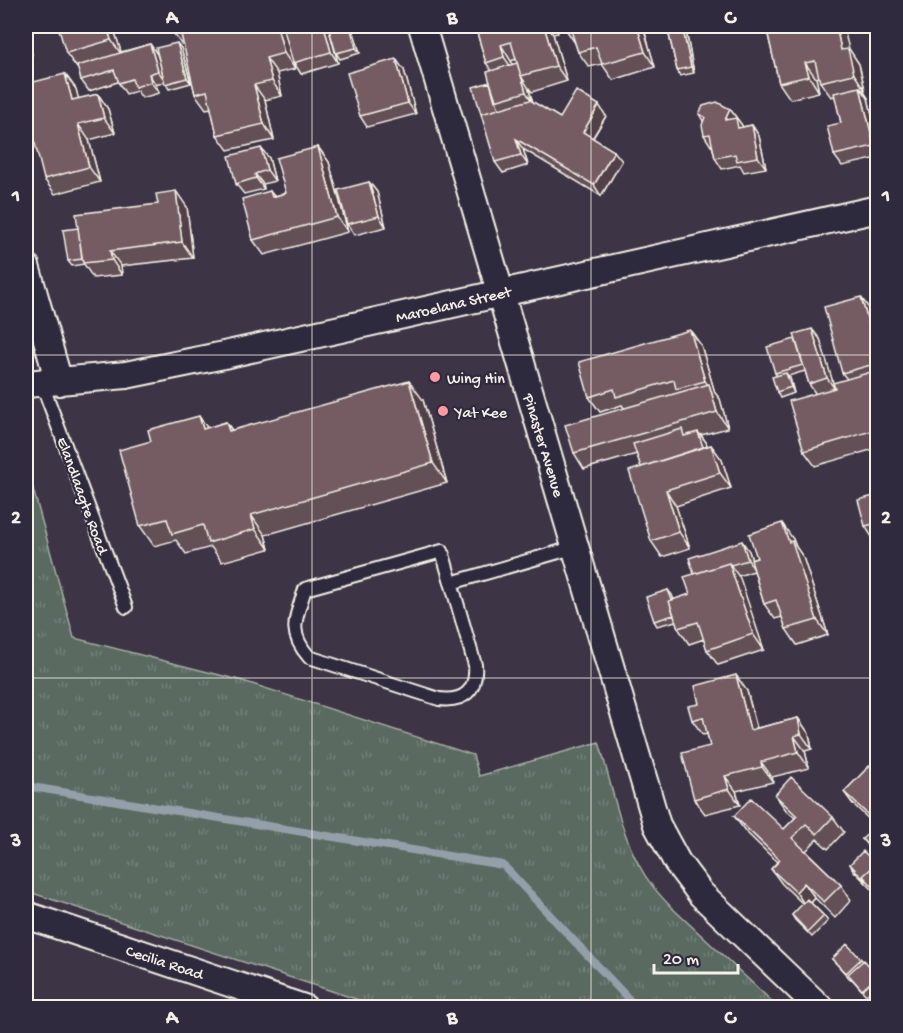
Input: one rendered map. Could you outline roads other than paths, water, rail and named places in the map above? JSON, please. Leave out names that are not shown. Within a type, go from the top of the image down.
[{"type":"street","name":"Pinaster Avenue","points":[[422,26],[657,825],[677,862],[701,894],[820,1008]]},
{"type":"street","name":"Maroelana Street","points":[[42,383],[126,375],[224,355],[878,209]]},
{"type":"street","name":"Elandlaagte Road","points":[[26,266],[42,383]]},
{"type":"street","name":"Cecilia Road","points":[[26,915],[304,1008]]},
{"type":"lane","name":"Elandlaagte Road","points":[[42,383],[126,607]]},
{"type":"lane","points":[[451,583],[576,547]]},
{"type":"lane","points":[[442,551],[451,583],[476,675],[468,692],[459,698],[440,699],[309,657],[298,642],[295,622],[305,589],[442,551]]},
{"type":"waterway","points":[[26,786],[503,865],[637,1008]]},
{"type":"place","name":"Wing Hin","points":[[435,377]]},
{"type":"place","name":"Yat Kee","points":[[443,411]]}]
